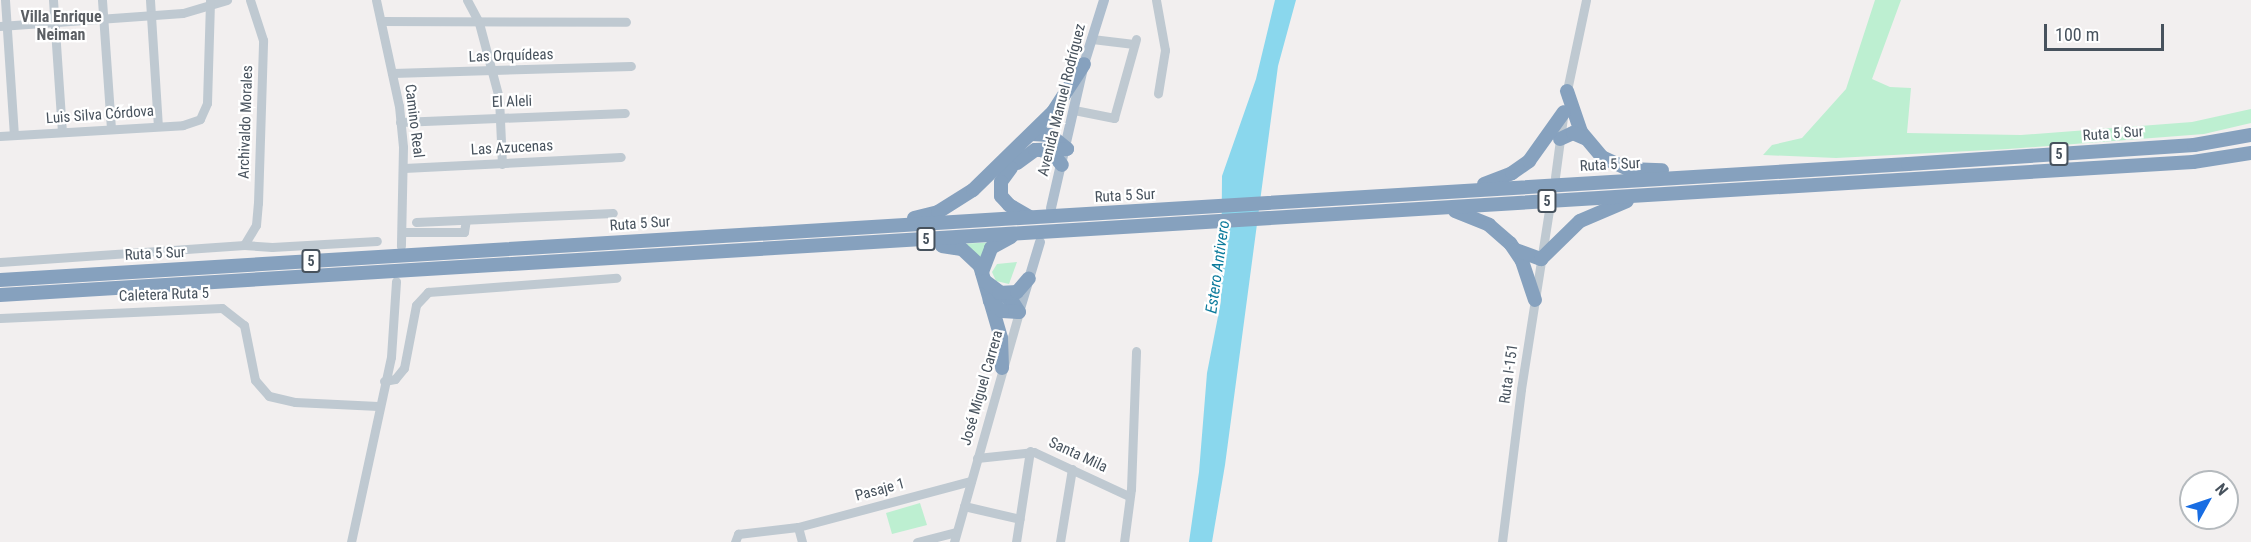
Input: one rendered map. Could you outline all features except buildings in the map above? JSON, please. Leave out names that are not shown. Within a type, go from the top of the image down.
[{"type":"highway","points":[[870,226],[920,217],[956,202],[1032,134],[1059,104],[1084,64]]},
{"type":"highway","points":[[1567,91],[1584,138]]},
{"type":"highway","points":[[1449,192],[1503,177],[1521,167],[1541,148],[1564,112]]},
{"type":"highway","points":[[1560,139],[1573,133],[1584,138],[1602,157],[1628,169],[1745,173]]},
{"type":"highway","points":[[1032,134],[1050,135],[1067,148]]},
{"type":"highway","name":"Ruta 5 Sur","points":[[0,280],[2157,148],[2251,135]]},
{"type":"highway","points":[[1032,218],[1009,205],[1002,196],[1000,182],[1014,166],[1039,149],[1067,148]]},
{"type":"highway","points":[[1039,149],[1053,154],[1062,165]]},
{"type":"highway","name":"Ruta 5 Sur","points":[[0,295],[833,243],[1310,218],[1656,194],[2193,162],[2251,153]]},
{"type":"highway","points":[[1438,208],[1480,220],[1516,250],[1541,259],[1562,234],[1590,215],[1656,194]]},
{"type":"highway","points":[[984,276],[991,248],[1019,234]]},
{"type":"highway","points":[[833,243],[958,246],[972,256],[994,296],[1001,338],[1002,368]]},
{"type":"highway","points":[[1516,250],[1535,300]]},
{"type":"highway","points":[[994,296],[1017,292],[1029,278]]},
{"type":"highway","points":[[994,296],[1019,312]]},
{"type":"main road","name":"Avenida Manuel Rodríguez","points":[[1051,208],[1067,148],[1084,64],[1104,0]]},
{"type":"main road","name":"José Miguel Carrera","points":[[1019,312],[1040,242]]},
{"type":"street","points":[[4,0],[3,26],[14,135]]},
{"type":"street","points":[[53,0],[62,132]]},
{"type":"street","points":[[102,0],[111,129]]},
{"type":"street","points":[[150,0],[158,126]]},
{"type":"street","points":[[3,26],[151,16],[227,0]]},
{"type":"street","name":"Archivaldo Morales","points":[[244,244],[252,234],[257,213],[263,40],[250,0]]},
{"type":"street","name":"Camino Real","points":[[376,0],[392,73],[405,168],[401,246]]},
{"type":"street","points":[[467,0],[479,23],[491,72],[500,118],[502,164]]},
{"type":"street","points":[[1156,0],[1165,50],[1158,93]]},
{"type":"street","points":[[1555,177],[1567,91],[1586,0]]},
{"type":"street","name":"Luis Silva Córdova","points":[[0,136],[188,124],[200,118],[207,103],[210,4]]},
{"type":"street","points":[[381,21],[626,22]]},
{"type":"street","points":[[1074,110],[1113,118],[1135,42],[1092,39]]},
{"type":"street","name":"Las Orquídeas","points":[[392,73],[491,72],[631,66]]},
{"type":"street","name":"El Aleli","points":[[400,122],[625,113]]},
{"type":"street","name":"Las Azucenas","points":[[405,168],[621,157]]},
{"type":"street","name":"Ruta I-151","points":[[1502,542],[1549,211]]},
{"type":"street","points":[[416,222],[613,213]]},
{"type":"street","points":[[403,232],[464,232],[466,220]]},
{"type":"street","points":[[0,262],[244,244],[272,248],[377,241]]},
{"type":"street","points":[[384,381],[395,379],[404,368],[416,305],[428,292],[616,278]]},
{"type":"street","points":[[351,542],[392,348],[396,281]]},
{"type":"street","name":"Caletera Ruta 5","points":[[0,318],[222,308],[244,325],[253,374],[269,396],[295,402],[378,406]]},
{"type":"street","name":"José Miguel Carrera","points":[[955,537],[1019,312]]},
{"type":"street","points":[[1124,542],[1129,496],[1136,351]]},
{"type":"street","points":[[1016,542],[1030,451]]},
{"type":"street","name":"Santa Mila","points":[[977,458],[1030,451],[1129,496]]},
{"type":"street","points":[[1060,542],[1072,469]]},
{"type":"street","name":"Pasaje 1","points":[[735,542],[738,534],[798,527],[970,481]]},
{"type":"street","points":[[964,506],[1020,519]]},
{"type":"street","points":[[798,527],[802,542]]},
{"type":"street","points":[[917,542],[955,537]]},
{"type":"green space","points":[[1875,0],[1901,0],[1872,79],[1890,87],[1911,88],[1907,133],[2021,135],[2192,122],[2251,109],[2251,123],[2204,134],[2008,149],[1836,158],[1763,155],[1772,145],[1802,138],[1846,89]]},
{"type":"green space","points":[[996,242],[982,261],[960,244]]},
{"type":"green space","points":[[1017,262],[1009,284],[996,281],[992,272],[997,264]]},
{"type":"green space","points":[[920,503],[927,525],[892,534],[886,513]]},
{"type":"water","points":[[1275,0],[1296,0],[1278,66],[1225,465],[1212,542],[1189,542],[1199,472],[1207,373],[1221,301],[1222,176],[1256,79]]},
{"type":"district","name":"Villa Enrique Neiman","points":[[61,26]]},
{"type":"water label","name":"Estero Antivero","points":[[1218,267]]}]
